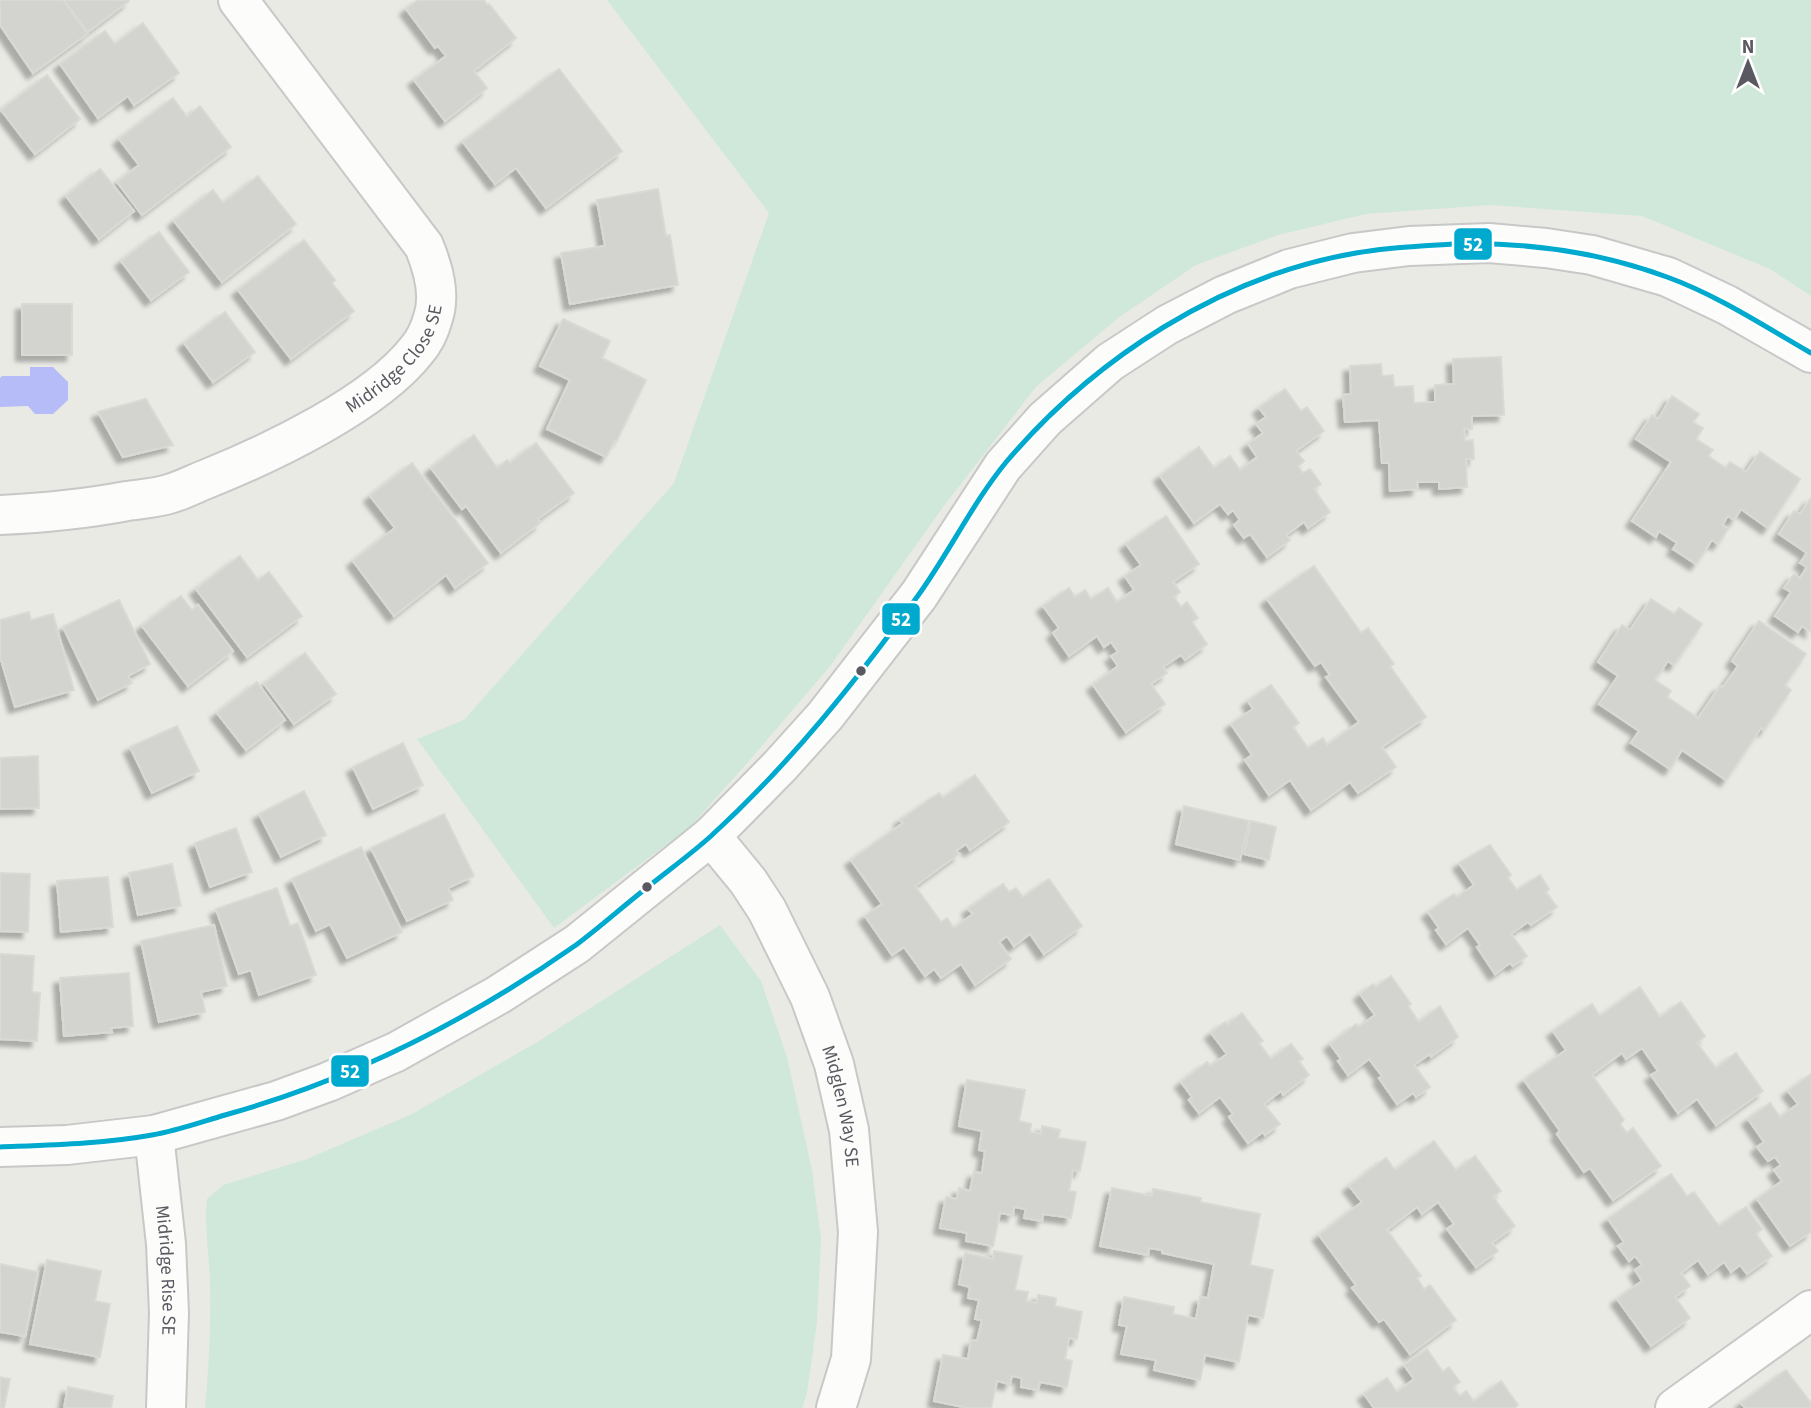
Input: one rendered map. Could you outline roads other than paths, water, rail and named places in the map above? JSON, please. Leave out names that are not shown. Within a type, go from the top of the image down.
[{"type":"street","name":"Midridge Close SE","points":[[0,516],[93,507],[169,494],[235,468],[290,441],[391,377],[417,350],[428,331],[435,315],[436,289],[433,267],[424,246],[237,0]]},
{"type":"street","points":[[0,1147],[67,1145],[155,1135],[276,1101],[396,1052],[498,995],[577,944],[711,836],[825,716],[919,595],[1003,466],[1045,419],[1110,362],[1167,325],[1225,295],[1289,269],[1353,253],[1409,246],[1489,243],[1535,247],[1592,256],[1668,277],[1727,305],[1811,353]]},
{"type":"street","name":"Midglen Way SE","points":[[711,836],[748,881],[767,910],[810,997],[834,1064],[849,1130],[858,1232],[851,1359],[836,1408]]},
{"type":"street","name":"Midridge Rise SE","points":[[155,1135],[169,1299],[166,1408]]},
{"type":"street","points":[[1675,1408],[1811,1310]]},
{"type":"water","points":[[30,367],[53,367],[68,382],[68,400],[53,414],[35,414],[28,406],[0,407],[0,378],[30,376]]}]
